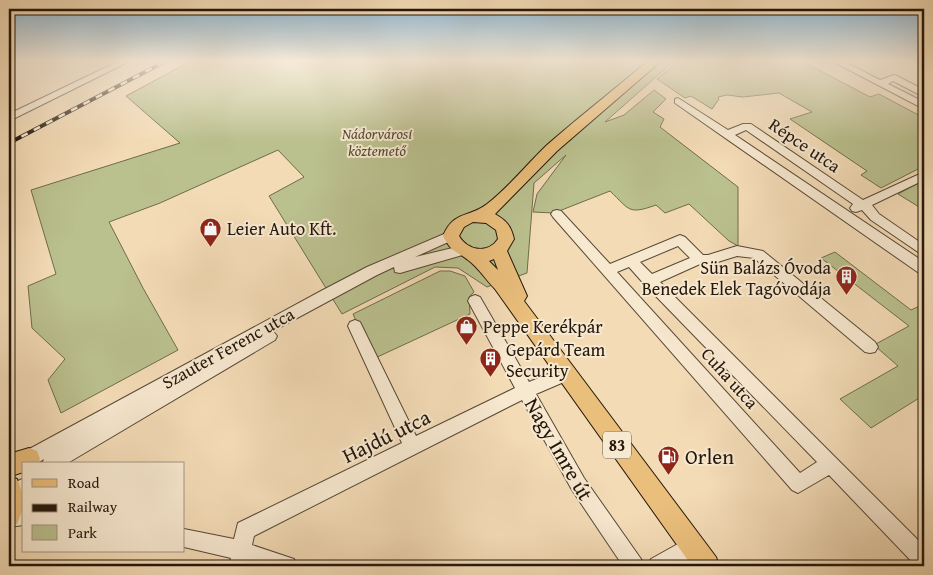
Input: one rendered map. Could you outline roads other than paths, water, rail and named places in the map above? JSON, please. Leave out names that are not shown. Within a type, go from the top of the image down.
[{"type":"main road","points":[[481,217],[495,206],[552,148],[623,88]]},
{"type":"main road","points":[[501,225],[520,180]]},
{"type":"main road","points":[[451,236],[453,229],[462,220],[481,217],[490,218],[501,225],[506,232],[506,239],[498,250],[491,254],[467,253]]},
{"type":"main road","name":"83","points":[[451,236],[453,242],[501,284],[707,566]]},
{"type":"main road","name":"83","points":[[498,250],[529,322]]},
{"type":"street","points":[[9,118],[71,88]]},
{"type":"street","points":[[890,88],[924,106]]},
{"type":"street","points":[[912,88],[924,94]]},
{"type":"street","name":"Répce utca","points":[[678,101],[725,135],[924,269]]},
{"type":"street","name":"Répce utca","points":[[725,135],[747,126],[863,205],[875,217],[924,251]]},
{"type":"street","points":[[844,214],[924,176]]},
{"type":"street","name":"Cuha utca","points":[[557,214],[798,484],[830,464]]},
{"type":"street","name":"Szauter Ferenc utca","points":[[9,469],[197,364],[326,295],[372,271],[451,236]]},
{"type":"street","points":[[607,271],[680,240],[699,259]]},
{"type":"street","points":[[650,281],[699,259],[708,260],[737,251],[758,254],[870,347]]},
{"type":"street","name":"Szauter Ferenc utca","points":[[54,462],[182,385],[342,296],[412,263],[467,253]]},
{"type":"street","name":"Cuha utca","points":[[631,261],[924,560]]},
{"type":"street","name":"Nagy Imre út","points":[[475,302],[578,484],[634,566]]},
{"type":"street","points":[[355,326],[413,448]]},
{"type":"street","name":"Hajdú utca","points":[[241,559],[245,530],[526,391],[565,374]]},
{"type":"street","points":[[185,538],[241,559],[287,566]]},
{"type":"street","points":[[658,566],[692,546]]},
{"type":"railway","points":[[9,143],[115,88]]},
{"type":"place","name":"Leier Auto Kft.","points":[[211,247]]},
{"type":"place","name":"Sün Balázs Óvoda Benedek Elek Tagóvodája","points":[[847,296]]},
{"type":"place","name":"Peppe Kerékpár","points":[[467,345]]},
{"type":"place","name":"Gepárd Team Security","points":[[490,378]]},
{"type":"place","name":"Orlen","points":[[669,475]]},
{"type":"park label","name":"Nádorvárosi köztemető","points":[[377,142]]}]
